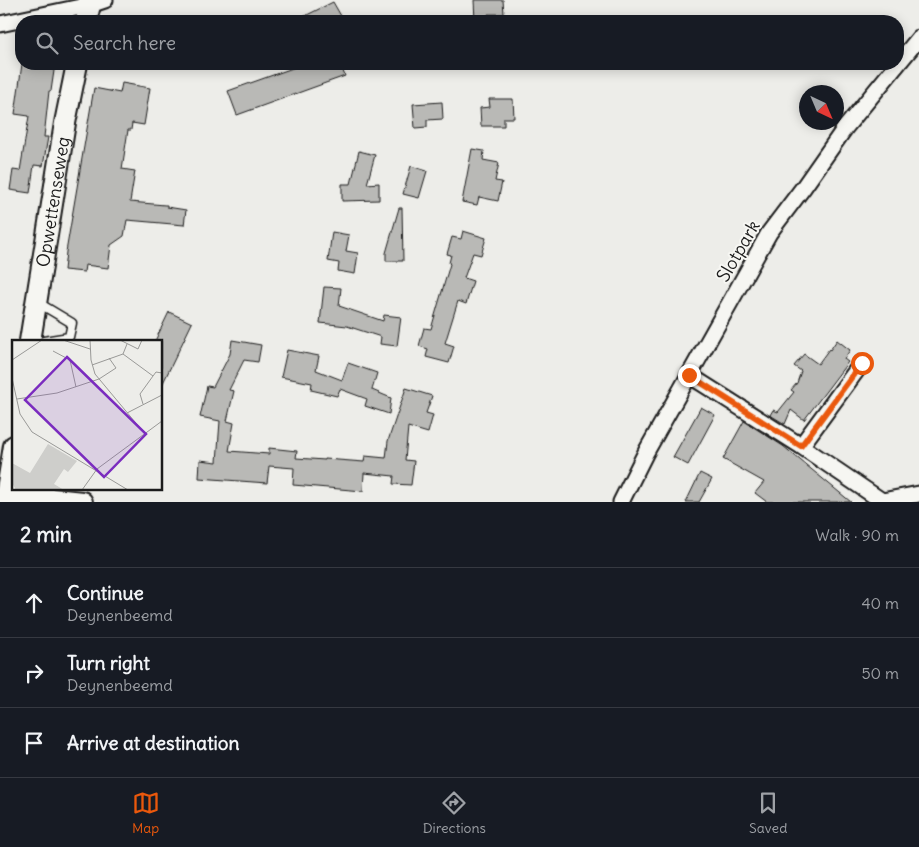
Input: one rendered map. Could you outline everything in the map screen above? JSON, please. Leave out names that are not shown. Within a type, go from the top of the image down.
[{"type":"street","points":[[49,15],[92,7]]},
{"type":"street","points":[[0,24],[15,21]]},
{"type":"street","name":"Slotpark","points":[[904,56],[919,38]]},
{"type":"street","name":"Opwettenseweg","points":[[30,340],[64,122],[76,70]]},
{"type":"street","name":"Slotpark","points":[[621,502],[646,452],[769,233],[845,128],[893,70]]},
{"type":"street","points":[[801,446],[862,363]]},
{"type":"street","points":[[689,375],[801,446],[882,501],[919,494]]},
{"type":"street","points":[[12,459],[6,498],[82,502]]},
{"type":"lane","points":[[36,301],[72,323],[69,337],[50,340]]},
{"type":"building","points":[[474,0],[503,0],[504,14],[475,15]]},
{"type":"building","points":[[333,2],[340,15],[307,15]]},
{"type":"building","points":[[21,70],[54,70],[51,91],[49,91],[44,137],[48,137],[43,166],[34,165],[30,193],[10,190],[13,170],[20,171],[29,116],[15,114]]},
{"type":"building","points":[[287,70],[342,70],[345,76],[237,115],[228,91]]},
{"type":"building","points":[[122,83],[150,88],[144,125],[132,123],[131,130],[128,130],[122,169],[135,171],[130,202],[167,205],[167,207],[186,210],[184,225],[127,220],[124,236],[111,245],[108,268],[85,265],[84,272],[64,270],[94,88],[120,93]]},
{"type":"building","points":[[489,99],[513,99],[514,118],[504,118],[504,126],[481,126],[480,108],[490,107]]},
{"type":"building","points":[[442,102],[443,119],[427,120],[427,127],[415,128],[413,104]]},
{"type":"building","points":[[472,149],[484,151],[483,160],[499,163],[495,181],[502,182],[498,201],[479,197],[477,205],[462,202]]},
{"type":"building","points":[[359,151],[375,155],[367,184],[379,183],[379,200],[342,201],[342,184],[351,184]]},
{"type":"building","points":[[411,166],[427,171],[419,198],[403,194]]},
{"type":"building","points":[[399,208],[402,208],[403,261],[386,261],[386,253]]},
{"type":"building","points":[[463,231],[486,238],[481,255],[473,253],[464,278],[473,281],[466,304],[458,301],[445,343],[454,346],[449,363],[426,357],[428,349],[419,346],[424,328],[431,329],[450,264],[451,255],[447,254],[452,237],[461,239]]},
{"type":"building","points":[[332,232],[349,235],[346,251],[358,253],[355,274],[338,271],[339,263],[328,261]]},
{"type":"building","points":[[324,287],[341,288],[339,306],[383,321],[384,315],[401,317],[397,346],[380,344],[381,337],[347,326],[320,323]]},
{"type":"building","points":[[169,312],[192,323],[162,385],[162,340],[155,340]]},
{"type":"building","points":[[232,340],[261,345],[258,362],[244,360],[229,390],[234,391],[227,421],[234,423],[229,451],[269,454],[269,448],[297,451],[296,458],[364,462],[365,456],[386,458],[388,441],[406,388],[432,396],[426,413],[433,415],[428,433],[408,427],[405,460],[414,461],[411,485],[393,484],[394,476],[364,473],[363,491],[293,485],[294,468],[269,466],[267,483],[199,478],[200,460],[217,462],[220,421],[200,417],[207,386],[213,387],[230,354]]},
{"type":"building","points":[[837,340],[850,350],[844,359],[848,362],[804,420],[791,410],[785,424],[770,415],[773,410],[778,412],[794,392],[791,390],[797,383],[801,371],[794,366],[804,354],[818,364]]},
{"type":"building","points":[[287,350],[319,356],[316,370],[342,380],[348,363],[377,373],[372,390],[391,398],[389,414],[365,406],[367,399],[340,389],[337,396],[311,390],[312,383],[281,377]]},
{"type":"building","points":[[701,407],[715,415],[688,465],[673,457]]},
{"type":"building","points":[[744,421],[783,446],[851,502],[767,502],[755,493],[764,482],[723,459]]},
{"type":"building","points":[[700,473],[712,479],[699,502],[686,502]]},
{"type":"route","points":[[689,375],[801,446],[862,363]]}]
